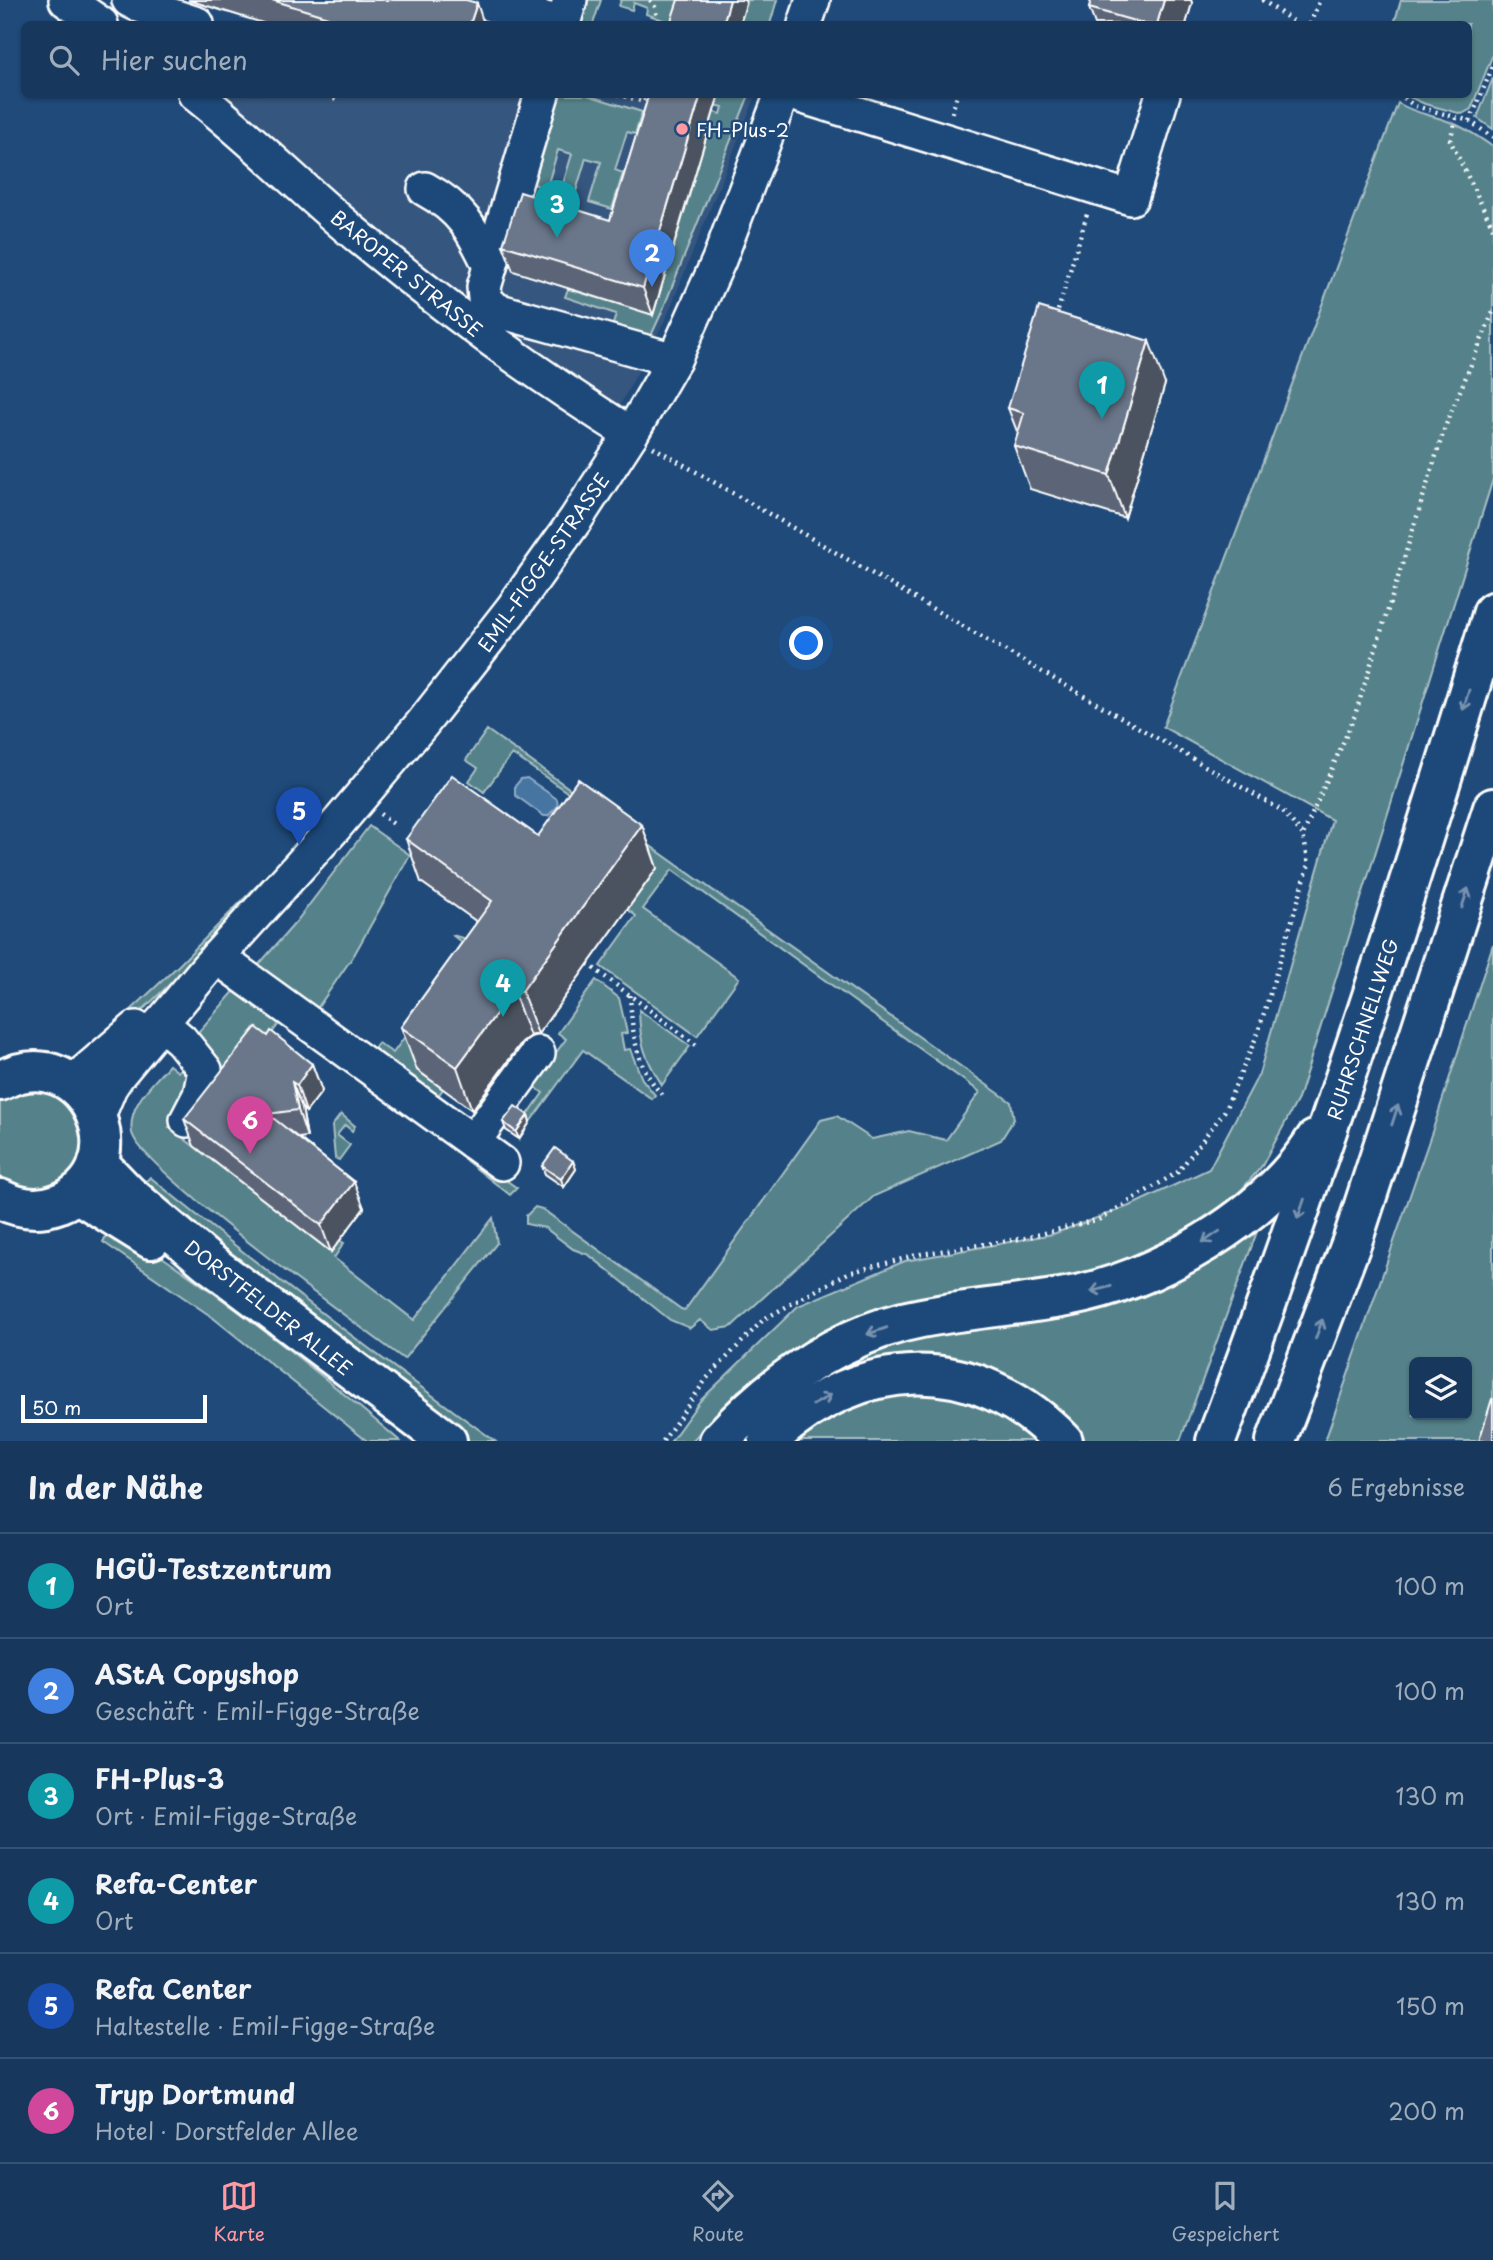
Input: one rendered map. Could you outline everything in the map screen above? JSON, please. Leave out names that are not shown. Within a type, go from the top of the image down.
[{"type":"main road","name":"RUHRSCHNELLWEG","points":[[1216,1441],[1274,1287],[1348,1075],[1493,612]]},
{"type":"main road","points":[[1276,1441],[1353,1239],[1493,808]]},
{"type":"main road","points":[[0,1081],[18,1073],[58,1076],[72,1083],[86,1096],[98,1116]]},
{"type":"main road","points":[[719,1441],[741,1417],[779,1385],[818,1357],[862,1336],[903,1322],[1104,1289],[1187,1252],[1245,1212],[1297,1165],[1323,1129],[1348,1075]]},
{"type":"main road","name":"EMIL-FIGGE-STRASSE","points":[[88,1178],[102,1137],[98,1116]]},
{"type":"main road","points":[[0,1199],[22,1207],[53,1206],[88,1178]]},
{"type":"main road","name":"DORSTFELDER ALLEE","points":[[88,1178],[158,1243],[295,1344],[413,1441]]},
{"type":"main road","name":"DORSTFELDER ALLEE","points":[[88,1178],[128,1194],[207,1261],[447,1441]]},
{"type":"main road","points":[[768,1441],[802,1412],[838,1392],[882,1377],[915,1374],[969,1381],[998,1391],[1022,1404],[1063,1441]]},
{"type":"street","points":[[66,0],[97,21]]},
{"type":"street","points":[[129,0],[188,21]]},
{"type":"street","points":[[476,0],[533,21]]},
{"type":"street","points":[[564,21],[570,0]]},
{"type":"street","points":[[806,21],[813,0]]},
{"type":"street","name":"BAROPER STRASSE","points":[[200,98],[362,240],[440,302],[511,354],[631,434]]},
{"type":"street","points":[[541,98],[484,286],[485,299],[496,310],[674,360]]},
{"type":"street","name":"EMIL-FIGGE-STRASSE","points":[[98,1116],[118,1075],[212,962],[359,799],[462,674],[520,598],[631,434],[674,360],[719,260],[780,98]]},
{"type":"street","points":[[807,98],[1131,198],[1162,98]]},
{"type":"street","points":[[425,189],[445,200],[461,214],[475,235],[490,267]]},
{"type":"street","points":[[212,962],[464,1143],[502,1163]]},
{"type":"street","name":"EMIL-FIGGE-STRASSE","points":[[72,1083],[212,962]]},
{"type":"street","points":[[161,1023],[181,1040],[205,1070],[200,1095],[187,1120]]},
{"type":"street","points":[[464,1143],[538,1053]]},
{"type":"path","points":[[650,0],[655,7],[657,21]]},
{"type":"path","points":[[1262,0],[1293,21]]},
{"type":"path","points":[[1311,21],[1319,2]]},
{"type":"path","points":[[1470,121],[1493,66]]},
{"type":"path","points":[[631,98],[644,102]]},
{"type":"path","points":[[646,98],[644,102],[649,114]]},
{"type":"path","points":[[1404,98],[1415,106],[1470,121],[1493,138]]},
{"type":"path","points":[[1456,118],[1450,140],[1493,228]]},
{"type":"path","points":[[1052,329],[1096,187]]},
{"type":"path","points":[[1303,835],[1355,715],[1446,427],[1493,312]]},
{"type":"path","points":[[631,434],[1283,811],[1303,835],[1308,864],[1258,1033],[1224,1112],[1178,1172],[1100,1219],[1025,1238],[921,1254],[848,1273],[764,1319],[707,1378],[663,1441]]},
{"type":"path","points":[[588,964],[699,1047]]},
{"type":"path","points":[[630,995],[632,1032],[637,1052],[653,1085],[664,1097]]},
{"type":"shaded area","points":[[196,98],[755,98],[667,316],[617,411],[550,372]]},
{"type":"shaded area","points":[[527,778],[557,799],[558,806],[548,816],[544,816],[515,795],[515,786],[521,779]]},
{"type":"green space","points":[[578,0],[601,0],[594,21],[573,21]]},
{"type":"green space","points":[[621,0],[682,0],[676,21],[666,21],[646,14],[647,8],[634,3],[632,10],[619,6]]},
{"type":"green space","points":[[748,0],[777,0],[771,21],[741,21]]},
{"type":"green space","points":[[1401,0],[1493,0],[1493,54],[1471,109],[1462,114],[1412,98],[1472,98],[1472,21],[1395,21]]},
{"type":"green space","points":[[1493,78],[1493,129],[1477,118]]},
{"type":"green space","points":[[554,98],[597,98],[642,112],[635,134],[627,132],[615,170],[623,173],[612,209],[589,202],[601,162],[586,158],[574,198],[560,194],[572,154],[558,150],[546,190],[528,181]]},
{"type":"green space","points":[[718,98],[748,98],[650,338],[611,331],[616,314],[565,297],[568,289],[653,314],[691,190],[638,174],[713,112],[721,114],[723,107],[715,105]]},
{"type":"green space","points":[[1398,103],[1456,124],[1493,147],[1493,479],[1298,1099],[1262,1166],[1225,1209],[1127,1270],[901,1306],[812,1339],[738,1391],[692,1441],[671,1441],[700,1401],[798,1306],[905,1261],[1053,1234],[1132,1205],[1209,1169],[1259,1074],[1332,820],[1163,727]]},
{"type":"green space","points":[[487,730],[1011,1102],[1014,1119],[1001,1140],[874,1196],[731,1327],[713,1330],[700,1320],[690,1328],[670,1320],[589,1255],[573,1249],[545,1228],[526,1224],[526,1216],[535,1207],[542,1209],[685,1310],[821,1120],[837,1116],[872,1139],[909,1131],[946,1140],[980,1092],[672,870],[643,909],[739,978],[697,1036],[600,966],[636,916],[627,909],[600,815],[512,754],[484,792],[469,781],[478,768],[466,760]]},
{"type":"green space","points":[[369,826],[410,855],[354,955],[314,1013],[254,970],[296,922]]},
{"type":"green space","points":[[276,866],[280,869],[186,969],[101,1049],[95,1044],[180,964]]},
{"type":"green space","points":[[452,935],[488,945],[417,1070],[443,1089],[438,1096],[372,1051],[378,1043],[393,1053],[469,948]]},
{"type":"green space","points":[[1493,944],[1493,1441],[1325,1441],[1434,1126]]},
{"type":"green space","points":[[596,980],[619,998],[627,1033],[621,1034],[624,1050],[630,1049],[642,1079],[655,1095],[652,1099],[583,1050],[530,1122],[525,1119],[543,1093],[527,1081],[549,1062],[566,1039],[558,1033]]},
{"type":"green space","points":[[237,988],[282,1020],[225,1093],[194,1037]]},
{"type":"green space","points":[[639,1010],[690,1046],[662,1085],[644,1049]]},
{"type":"green space","points":[[188,1061],[187,1106],[169,1127],[330,1251],[339,1240],[344,1243],[334,1258],[414,1320],[493,1218],[497,1243],[404,1359],[210,1212],[144,1151],[132,1133],[131,1123],[137,1104],[169,1065],[178,1072]]},
{"type":"green space","points":[[30,1088],[60,1095],[81,1118],[84,1151],[67,1179],[37,1191],[5,1182],[0,1177],[0,1101]]},
{"type":"green space","points":[[341,1114],[355,1126],[352,1131],[345,1125],[337,1135],[350,1145],[339,1160],[335,1158],[332,1126]]},
{"type":"green space","points":[[468,1153],[517,1188],[510,1195],[464,1159]]},
{"type":"green space","points":[[150,1177],[320,1312],[495,1441],[459,1441],[136,1192]]},
{"type":"green space","points":[[1261,1221],[1180,1441],[1079,1441],[1033,1395],[844,1377],[837,1366],[873,1350]]},
{"type":"green space","points":[[112,1224],[260,1327],[400,1441],[367,1441],[212,1317],[103,1242]]},
{"type":"green space","points":[[946,1387],[1048,1441],[783,1441],[833,1405]]},
{"type":"building","points":[[272,0],[466,0],[477,3],[471,21],[341,21]]},
{"type":"building","points":[[678,0],[730,0],[724,21],[671,21]]},
{"type":"building","points":[[1091,0],[1164,0],[1158,21],[1134,21],[1089,8]]},
{"type":"building","points":[[648,98],[700,98],[643,288],[503,245],[520,192],[610,220]]},
{"type":"building","points":[[1039,307],[1149,341],[1109,475],[1014,446],[1024,413],[1008,408]]},
{"type":"building","points":[[452,775],[538,836],[578,779],[642,825],[522,991],[507,999],[457,1067],[401,1027],[492,901],[406,839]]},
{"type":"building","points":[[256,1027],[268,1036],[271,1031],[312,1064],[297,1085],[292,1082],[298,1110],[268,1114],[354,1182],[321,1225],[184,1119]]},
{"type":"building","points":[[515,1106],[528,1115],[516,1132],[503,1122]]},
{"type":"building","points":[[555,1148],[573,1161],[561,1179],[542,1166]]},
{"type":"building","points":[[1492,1399],[1493,1441],[1479,1441]]},
{"type":"place","name":"FH-Plus-2","points":[[682,129]]},
{"type":"place","name":"FH-Plus-3","points":[[557,238]]},
{"type":"place","name":"AStA Copyshop","points":[[652,287]]},
{"type":"place","name":"HGÜ-Testzentrum","points":[[1102,419]]},
{"type":"place","name":"Refa Center","points":[[299,845]]},
{"type":"place","name":"Refa-Center","points":[[503,1017]]},
{"type":"place","name":"Tryp Dortmund","points":[[250,1154]]}]
